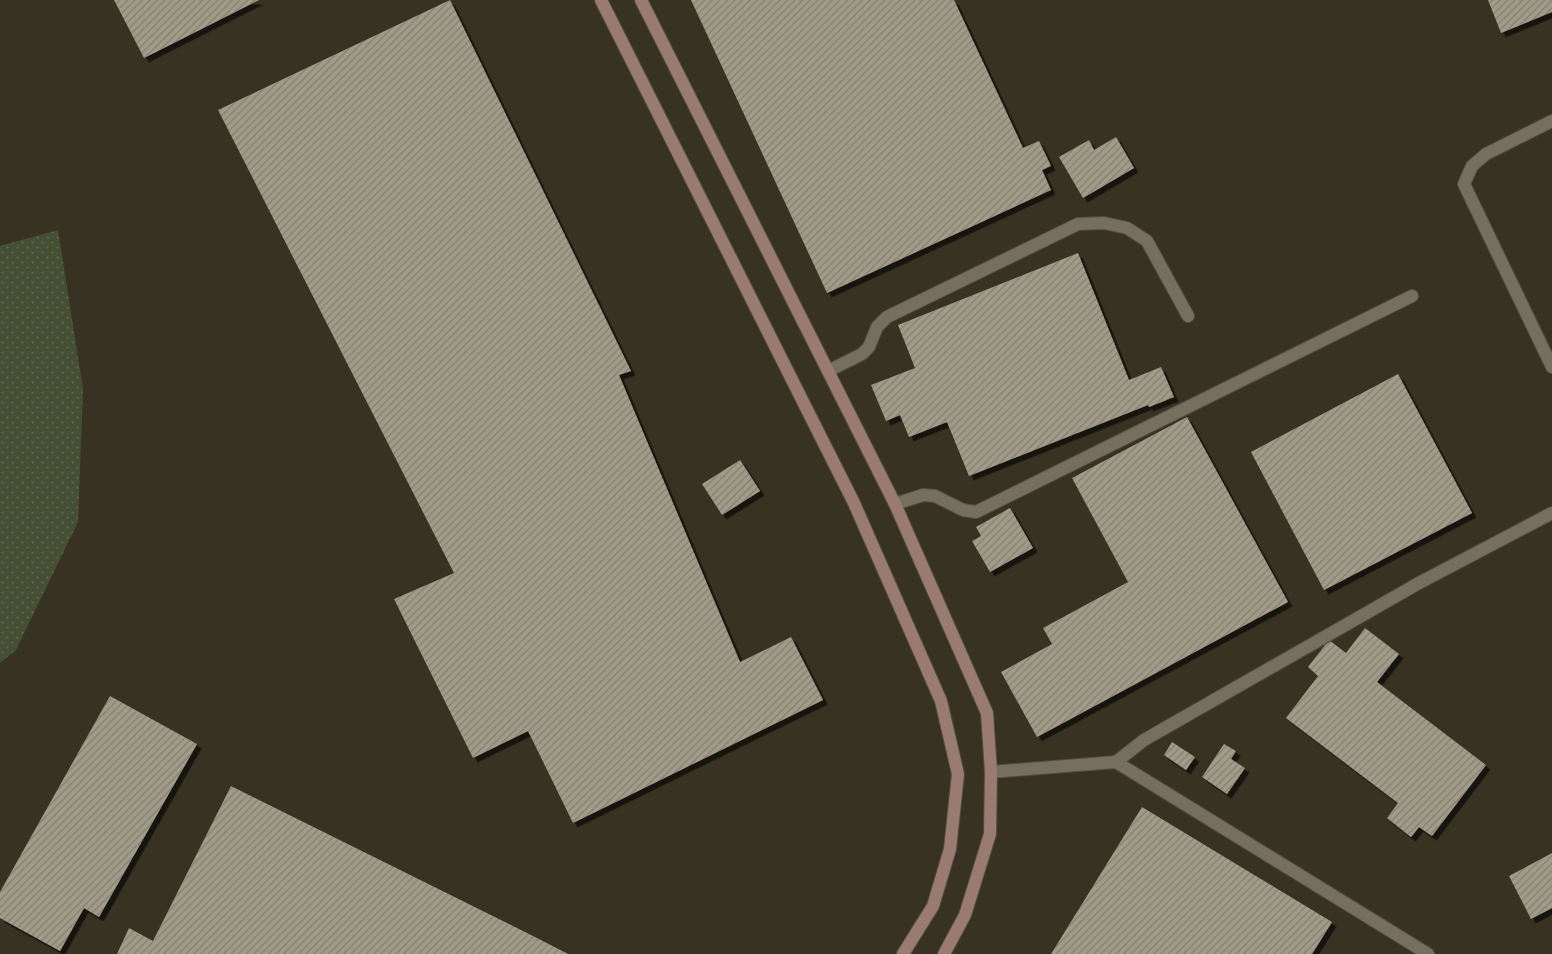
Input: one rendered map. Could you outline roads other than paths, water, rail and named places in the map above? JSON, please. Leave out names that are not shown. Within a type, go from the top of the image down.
[{"type":"street","points":[[601,0],[854,503],[941,701],[958,774],[950,849],[933,906],[904,954]]},
{"type":"street","points":[[641,0],[895,504],[987,713],[991,772],[990,834],[965,915],[944,954]]},
{"type":"street","points":[[1552,121],[1486,154],[1472,166],[1464,184],[1552,367]]},
{"type":"street","points":[[828,371],[870,348],[877,327],[887,317],[1078,224],[1104,223],[1127,228],[1147,241],[1188,316]]},
{"type":"street","points":[[895,504],[923,495],[935,496],[963,510],[976,512],[1412,296]]},
{"type":"street","points":[[991,772],[1116,762],[1144,740],[1410,588],[1552,513]]},
{"type":"street","points":[[1116,762],[1428,954]]}]
